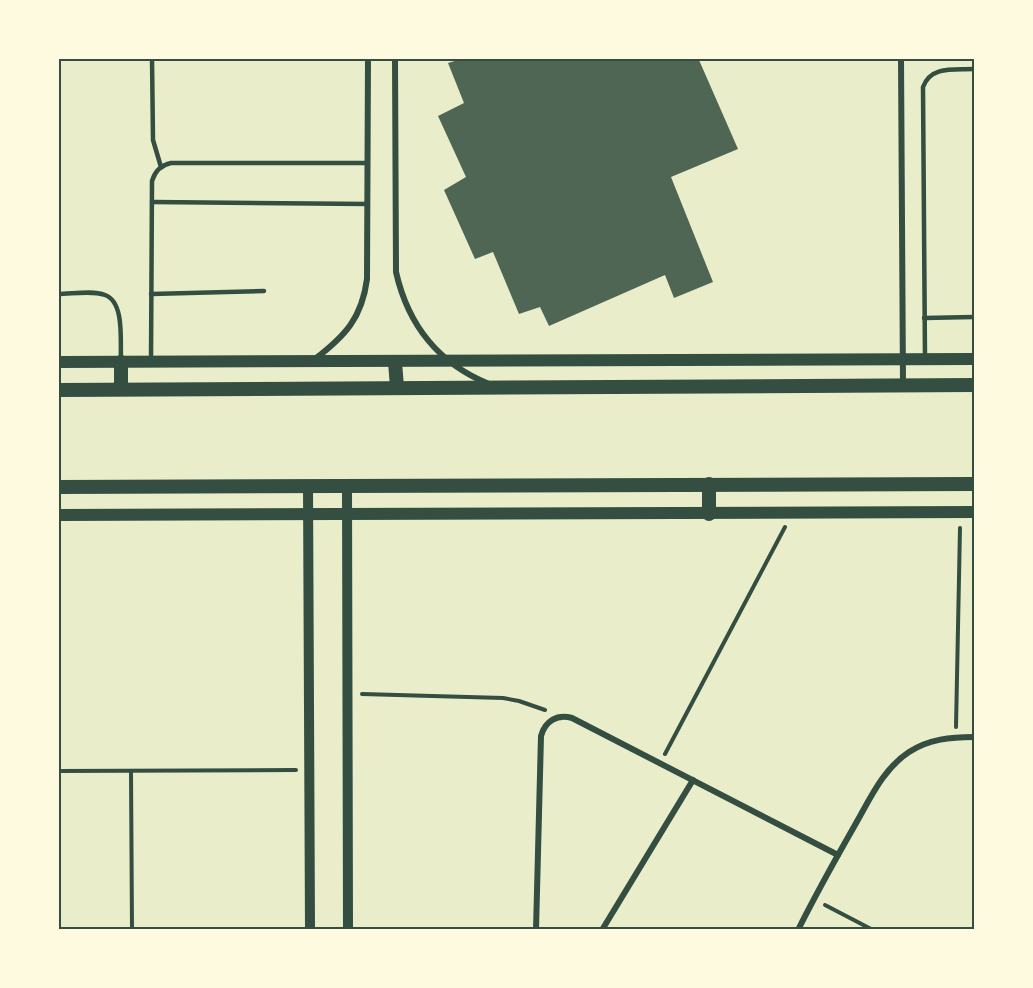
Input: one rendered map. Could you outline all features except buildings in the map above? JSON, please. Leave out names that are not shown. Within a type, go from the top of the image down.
[{"type":"main road","points":[[58,362],[310,363],[975,359]]},
{"type":"main road","points":[[121,362],[121,389]]},
{"type":"main road","points":[[395,362],[397,387]]},
{"type":"main road","points":[[58,390],[975,385]]},
{"type":"main road","points":[[709,484],[709,514]]},
{"type":"main road","points":[[58,487],[975,484]]},
{"type":"main road","points":[[58,515],[975,512]]},
{"type":"street","points":[[310,363],[343,337],[357,316],[368,279],[368,58]]},
{"type":"street","points":[[395,58],[396,272],[400,290],[414,322],[436,350],[464,372],[496,386]]},
{"type":"street","points":[[901,58],[903,385]]},
{"type":"street","points":[[308,485],[310,930]]},
{"type":"street","points":[[347,485],[348,930]]},
{"type":"street","points":[[536,930],[541,736],[547,724],[559,717],[572,718],[838,855]]},
{"type":"street","points":[[798,930],[883,778],[899,759],[932,741],[975,737]]},
{"type":"street","points":[[602,930],[693,780]]},
{"type":"lane","points":[[152,58],[153,140],[161,167]]},
{"type":"lane","points":[[925,359],[923,87],[925,80],[936,71],[975,69]]},
{"type":"lane","points":[[151,362],[153,175],[161,167],[171,163],[368,163]]},
{"type":"lane","points":[[152,202],[368,204]]},
{"type":"lane","points":[[152,294],[264,291]]},
{"type":"lane","points":[[58,294],[101,294],[112,299],[118,309],[121,362]]},
{"type":"lane","points":[[924,318],[975,317]]},
{"type":"path","points":[[956,737],[960,512]]},
{"type":"path","points":[[660,763],[792,513]]},
{"type":"path","points":[[348,693],[502,698],[536,706],[559,717]]},
{"type":"path","points":[[58,771],[309,770]]},
{"type":"path","points":[[131,771],[132,930]]},
{"type":"path","points":[[814,900],[873,930]]}]
